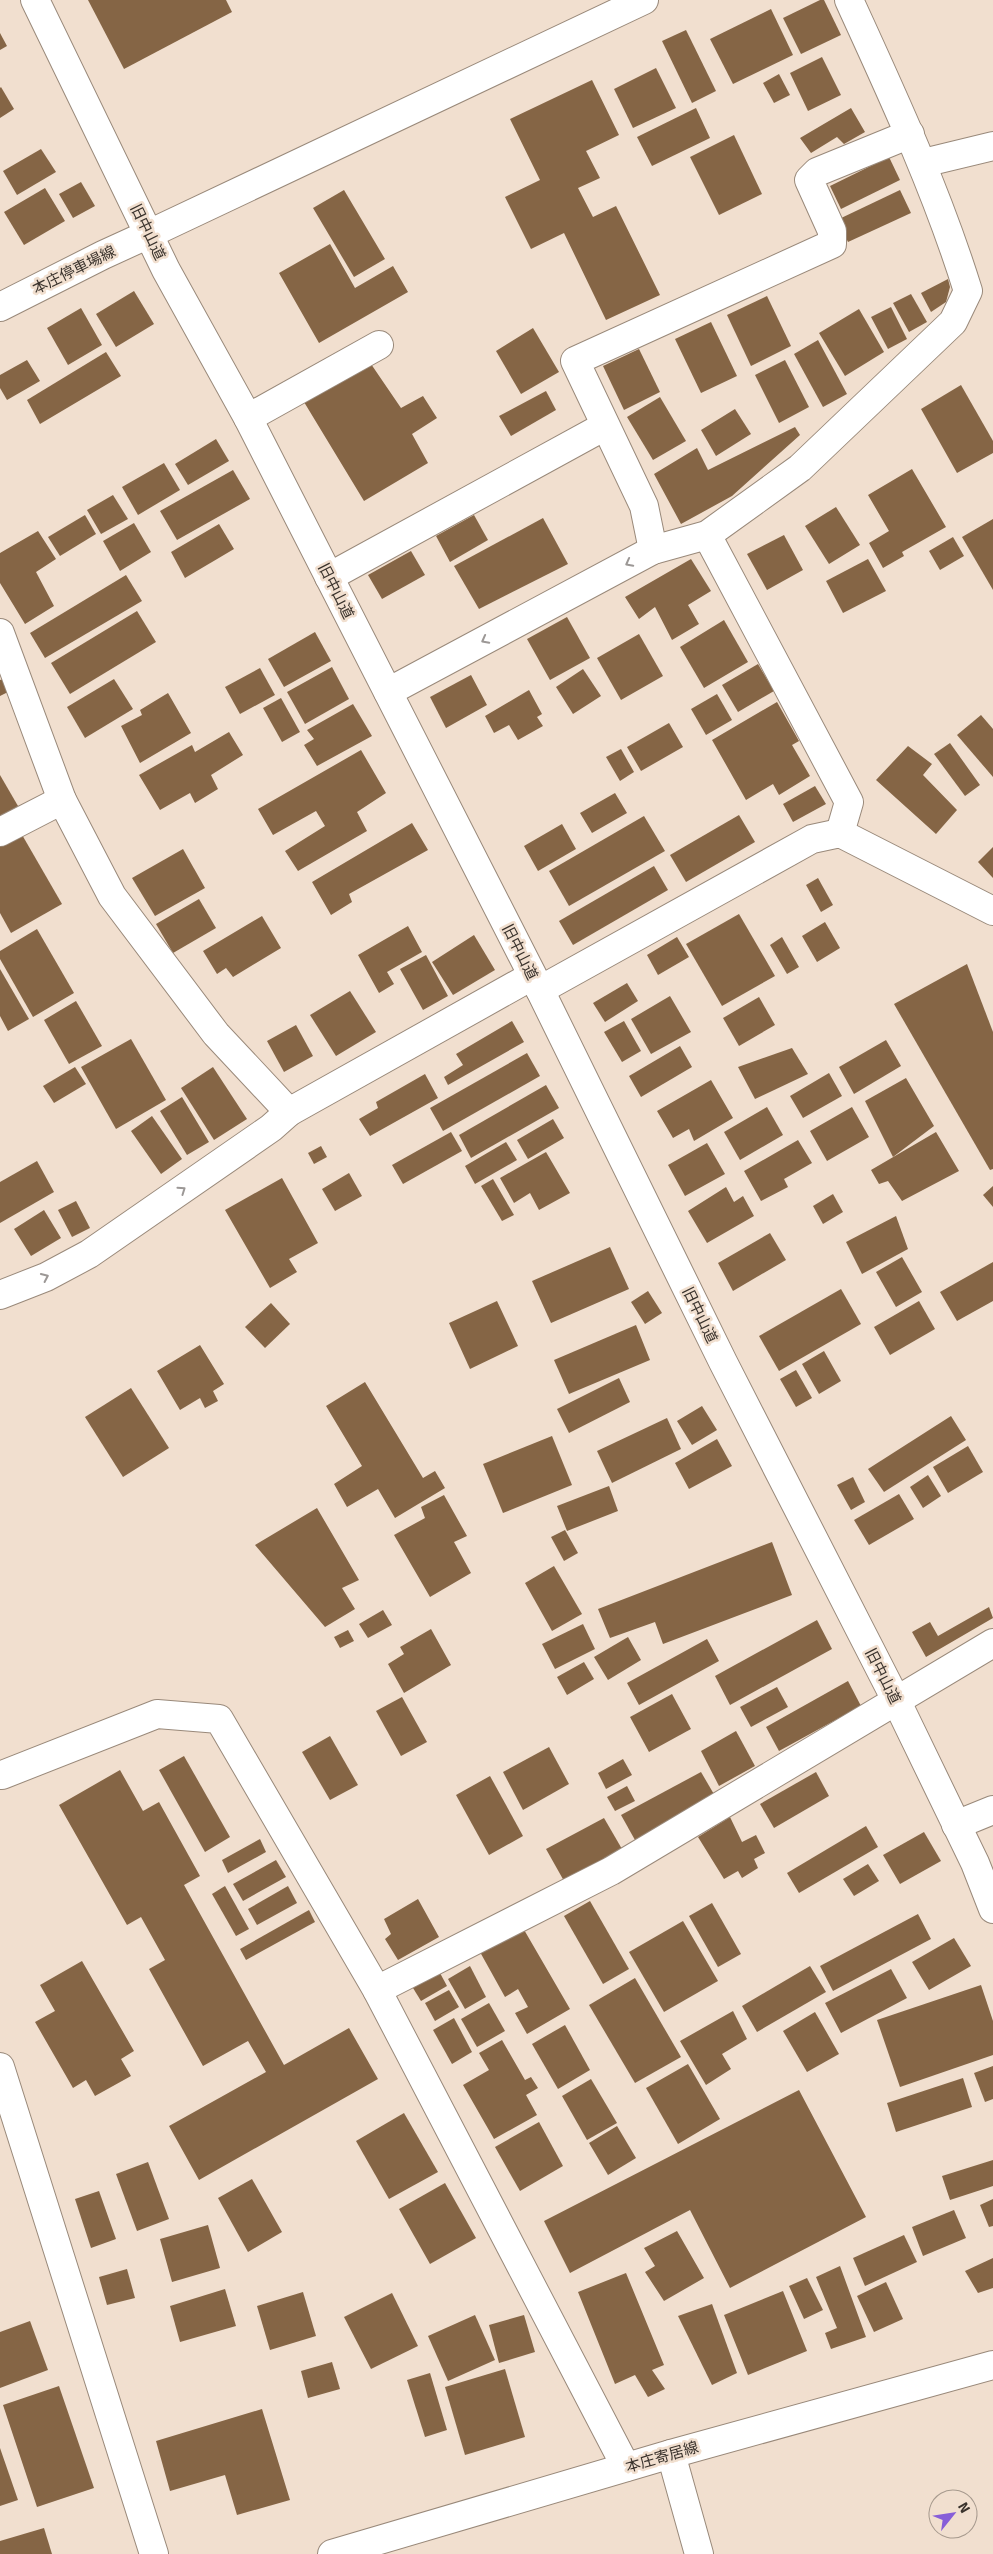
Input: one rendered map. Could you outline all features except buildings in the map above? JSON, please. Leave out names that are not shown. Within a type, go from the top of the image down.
[{"type":"street","name":"旧中山道","points":[[35,0],[166,270],[248,418],[536,983],[723,1362],[896,1702],[956,1825],[993,1909]]},
{"type":"street","name":"本庄停車場線","points":[[0,307],[103,255],[644,0]]},
{"type":"street","points":[[388,692],[653,550],[707,535],[800,468],[953,322],[968,292],[951,235],[923,163],[849,0]]},
{"type":"street","points":[[653,550],[644,506],[575,361],[832,244],[832,231],[809,180],[817,172],[910,134]]},
{"type":"street","points":[[923,163],[993,146]]},
{"type":"street","points":[[248,418],[379,345]]},
{"type":"street","points":[[329,577],[605,426]]},
{"type":"street","points":[[707,535],[849,802],[840,833]]},
{"type":"street","points":[[0,633],[62,800],[112,896],[216,1034],[288,1112]]},
{"type":"street","points":[[0,832],[62,800]]},
{"type":"street","points":[[0,1295],[46,1277],[89,1254],[271,1128],[288,1112],[812,839],[840,833],[993,911]]},
{"type":"street","points":[[377,1990],[611,1872],[993,1643]]},
{"type":"street","points":[[1,1777],[156,1714],[219,1720],[377,1990],[626,2467]]},
{"type":"street","points":[[956,1825],[993,1810]]},
{"type":"street","points":[[0,2067],[154,2554]]},
{"type":"street","name":"本庄寄居線","points":[[332,2554],[671,2454],[993,2365]]},
{"type":"street","points":[[671,2454],[699,2554]]}]
